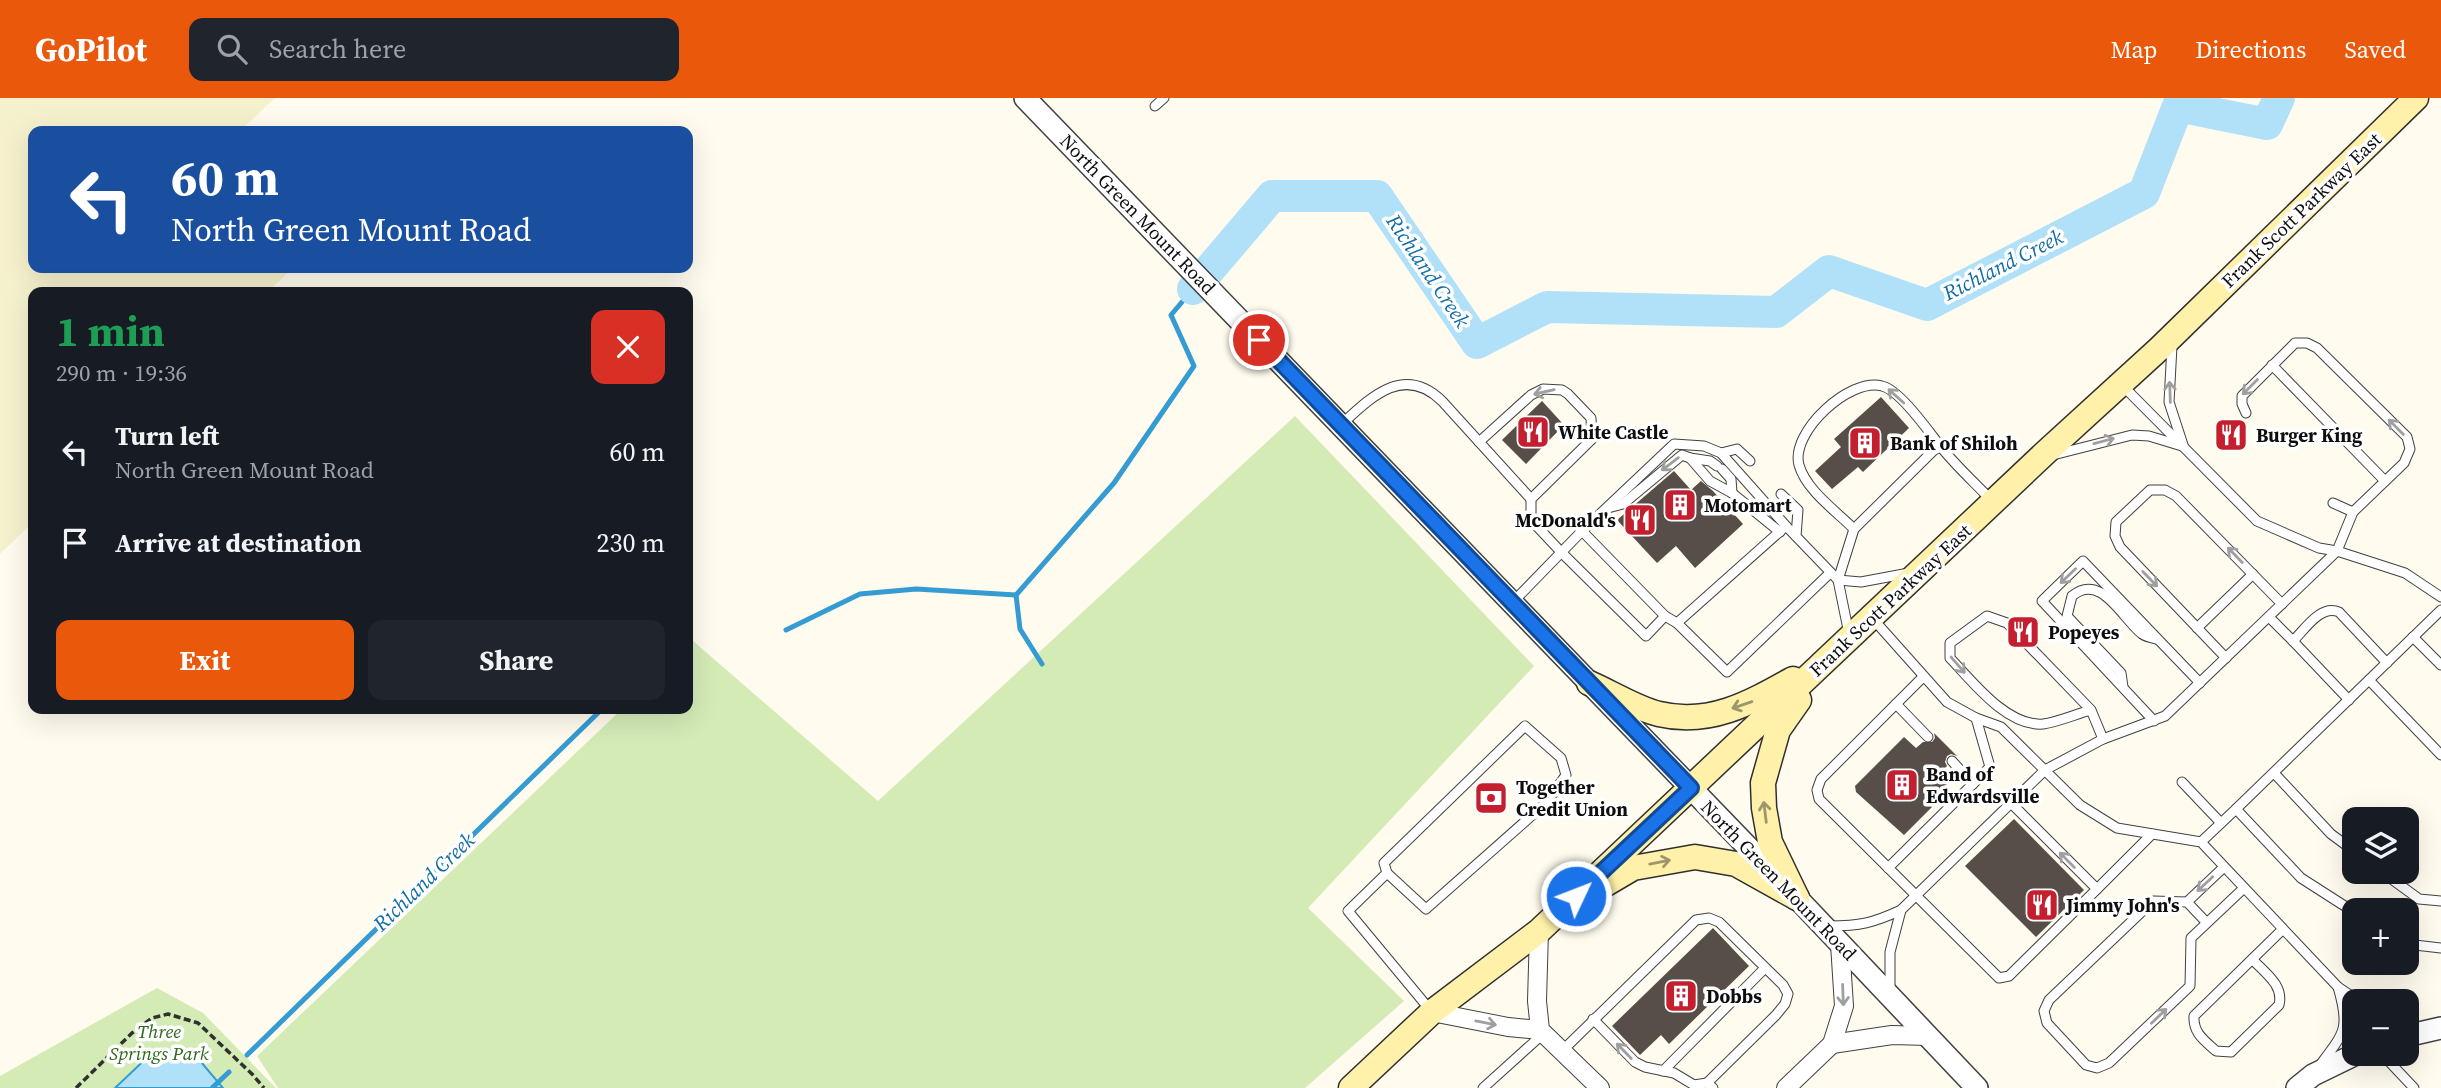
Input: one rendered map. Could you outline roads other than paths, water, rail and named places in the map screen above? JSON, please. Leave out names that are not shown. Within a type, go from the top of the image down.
[{"type":"main road","name":"Frank Scott Parkway East","points":[[1351,1088],[1432,1012],[1539,931],[2172,335],[2416,98]]},
{"type":"main road","points":[[1589,683],[1658,714],[1703,718],[1752,702],[1824,662]]},
{"type":"main road","points":[[1797,898],[1770,842],[1763,783],[1779,730],[1824,662]]},
{"type":"main road","points":[[1557,914],[1633,868],[1695,857],[1736,864],[1797,898]]},
{"type":"street","name":"North Green Mount Road","points":[[1025,98],[1977,1088]]},
{"type":"street","points":[[1539,931],[1537,1001],[1542,1031],[1600,1088]]},
{"type":"street","points":[[1786,1088],[1832,1044],[1844,1006],[1840,944]]},
{"type":"street","points":[[1432,1012],[1542,1031]]},
{"type":"street","points":[[2419,1031],[2441,1028]]},
{"type":"street","points":[[1832,1044],[1892,1035],[1928,1036]]},
{"type":"street","points":[[2305,1081],[2342,1061]]},
{"type":"lane","points":[[1155,106],[1164,98]]},
{"type":"lane","points":[[2172,335],[2169,402],[2183,446]]},
{"type":"lane","points":[[1822,925],[1876,922],[1901,910],[2045,770],[2103,739],[2165,716],[2337,551],[2353,512],[2404,463],[2410,449],[2407,437],[2317,348],[2307,343],[2295,343],[2242,396],[2246,413]]},
{"type":"lane","points":[[2272,366],[2385,481]]},
{"type":"lane","points":[[2121,383],[2258,521],[2319,548],[2337,551],[2405,573],[2441,597]]},
{"type":"lane","points":[[1342,425],[1371,397],[1401,384],[1415,386],[1436,396],[1531,499],[1531,520],[1646,636],[1665,616]]},
{"type":"lane","points":[[1854,528],[1808,483],[1797,456],[1806,430],[1822,412],[1853,391],[1872,385],[1889,389],[1907,406],[1993,502]]},
{"type":"lane","points":[[1479,442],[1531,395],[1543,389],[1562,390],[1591,418],[1592,439],[1531,499]]},
{"type":"lane","points":[[2038,459],[2132,435],[2148,436],[2183,446]]},
{"type":"lane","points":[[1512,602],[1674,444],[1704,446],[1721,453],[1783,529]]},
{"type":"lane","points":[[1849,638],[1838,580],[1854,528],[1934,450],[1941,447]]},
{"type":"lane","points":[[1721,453],[1737,449],[1750,461]]},
{"type":"lane","points":[[1605,509],[1623,504],[1682,455],[1710,461],[1720,467],[1731,479],[1732,493]]},
{"type":"lane","points":[[1690,457],[1710,481],[1796,537],[1838,580],[1861,582],[1921,570]]},
{"type":"lane","points":[[2226,658],[2120,547],[2115,536],[2116,523],[2133,506],[2150,490],[2165,490],[2176,496],[2282,604]]},
{"type":"lane","points":[[1782,494],[1798,510],[1796,537]]},
{"type":"lane","points":[[2333,503],[2353,512]]},
{"type":"lane","points":[[1677,624],[1703,607],[1763,552],[1783,529]]},
{"type":"lane","points":[[1582,531],[1665,616],[1677,624],[1727,672],[1743,650],[1802,594],[1830,573]]},
{"type":"lane","points":[[2154,721],[2042,601],[2083,561],[2200,683]]},
{"type":"lane","points":[[2197,628],[2253,574]]},
{"type":"lane","points":[[2124,687],[2121,673],[2067,616],[2072,596],[2085,589],[2094,589],[2104,594],[2144,636],[2159,639]]},
{"type":"lane","points":[[2292,641],[2324,610],[2332,609],[2339,612],[2387,663]]},
{"type":"lane","points":[[2201,842],[2441,610]]},
{"type":"lane","points":[[2091,710],[2041,724],[2018,718],[1991,701],[1950,658],[1950,643],[1987,616],[2007,623],[2091,710],[2103,739]]},
{"type":"lane","points":[[2269,617],[2349,699]]},
{"type":"lane","points":[[1871,618],[1947,702],[1976,718],[2001,727],[2080,805],[2117,828],[2201,842],[2342,990]]},
{"type":"lane","points":[[2413,637],[2441,665]]},
{"type":"lane","points":[[1923,677],[1821,779],[1817,790],[1819,799],[1999,978],[2009,976],[2152,834]]},
{"type":"lane","points":[[2369,680],[2441,755]]},
{"type":"lane","points":[[1896,704],[1928,737]]},
{"type":"lane","points":[[1888,868],[1990,767],[1976,718]]},
{"type":"lane","points":[[1525,726],[1561,758],[1566,775],[1546,803],[1426,909],[1387,873],[1384,863],[1525,726]]},
{"type":"lane","points":[[1952,761],[1973,784]]},
{"type":"lane","points":[[2274,772],[2331,834],[2342,842]]},
{"type":"lane","points":[[2182,782],[2221,823]]},
{"type":"lane","points":[[2011,803],[2097,889]]},
{"type":"lane","points":[[2236,809],[2301,878],[2342,904]]},
{"type":"lane","points":[[2187,902],[2224,867]]},
{"type":"lane","points":[[1387,873],[1348,911],[1432,1012]]},
{"type":"lane","points":[[2398,884],[2419,899],[2441,901]]},
{"type":"lane","points":[[2207,923],[2187,902],[2153,901],[2049,1000],[2045,1011],[2047,1023],[2086,1065],[2097,1068],[2109,1063],[2190,986],[2191,938],[2207,923],[2244,888]]},
{"type":"lane","points":[[1891,997],[1890,952],[1901,910]]},
{"type":"lane","points":[[1562,1051],[1593,1019],[1696,920],[1709,918],[1719,922],[1783,985],[1788,994],[1785,1004],[1710,1085],[1694,1085],[1674,1073],[1645,1068],[1635,1062],[1593,1019]]},
{"type":"lane","points":[[2252,959],[2279,987],[2282,996],[2279,1005],[2231,1052],[2216,1051],[2197,1033],[2194,1016],[2252,959],[2283,929]]},
{"type":"lane","points":[[2419,945],[2441,948]]},
{"type":"lane","points":[[1662,1071],[1765,968]]},
{"type":"lane","points":[[2305,1081],[2340,1038],[2345,1023],[2338,987]]},
{"type":"lane","points":[[1483,1088],[1542,1031]]},
{"type":"lane","points":[[2393,1066],[2414,1088]]},
{"type":"water","points":[[190,1049],[223,1088],[115,1088],[154,1051]]},
{"type":"waterway","name":"Richland Creek","points":[[1193,289],[1272,196],[1377,196],[1477,343],[1547,307],[1776,312],[1829,271],[1927,305],[2144,193],[2178,106],[2267,124],[2279,98]]},
{"type":"waterway","name":"Richland Creek","points":[[1016,595],[1114,483],[1194,366],[1171,315],[1193,289]]},
{"type":"waterway","name":"Richland Creek","points":[[786,630],[860,594],[916,589],[1016,595]]},
{"type":"waterway","points":[[1016,595],[1020,629],[1042,664]]},
{"type":"waterway","name":"Richland Creek","points":[[247,1055],[597,714]]},
{"type":"waterway","name":"Richland Creek","points":[[212,1088],[229,1072]]},
{"type":"place","name":"White Castle","points":[[1533,432]]},
{"type":"place","name":"Burger King","points":[[2231,435]]},
{"type":"place","name":"Bank of Shiloh","points":[[1865,443]]},
{"type":"place","name":"Motomart","points":[[1680,505]]},
{"type":"place","name":"McDonald's","points":[[1640,520]]},
{"type":"place","name":"Popeyes","points":[[2023,632]]},
{"type":"place","name":"Band of Edwardsville","points":[[1902,785]]},
{"type":"place","name":"Together Credit Union","points":[[1491,798]]},
{"type":"place","name":"Jimmy John's","points":[[2042,905]]},
{"type":"place","name":"Dobbs","points":[[1681,996]]},
{"type":"park label","name":"Three Springs Park","points":[[159,1042]]}]
